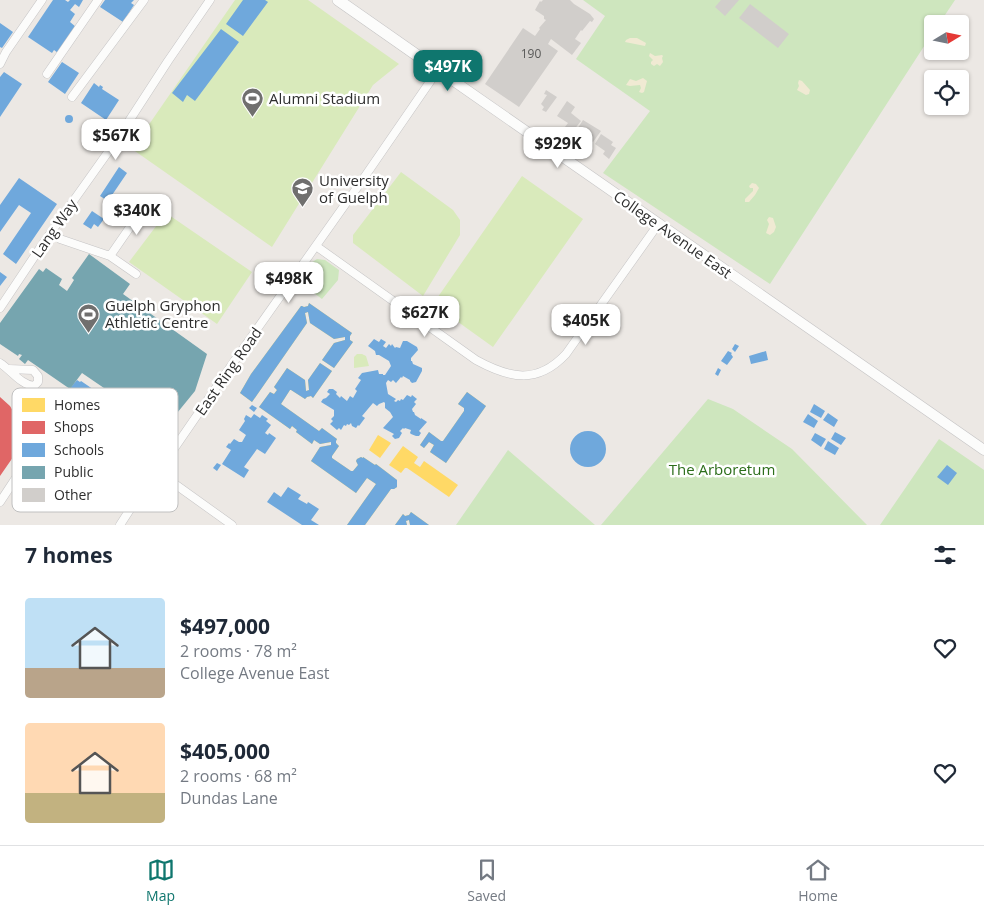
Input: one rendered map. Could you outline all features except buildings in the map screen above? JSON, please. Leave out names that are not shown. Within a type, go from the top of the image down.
[{"type":"main road","name":"College Avenue East","points":[[338,0],[438,70]]},
{"type":"street","points":[[0,64],[6,52],[42,0]]},
{"type":"street","points":[[47,74],[98,0]]},
{"type":"street","points":[[72,97],[144,0]]},
{"type":"street","name":"Lang Way","points":[[0,308],[118,138],[210,0]]},
{"type":"street","name":"College Avenue East","points":[[438,70],[984,450]]},
{"type":"street","name":"East Ring Road","points":[[178,443],[438,70]]},
{"type":"street","points":[[110,256],[148,203]]},
{"type":"street","points":[[316,246],[476,360],[499,372],[527,376],[547,369],[566,354],[659,224]]},
{"type":"street","points":[[51,232],[60,239],[110,256],[136,274]]},
{"type":"street","points":[[0,363],[9,369]]},
{"type":"street","points":[[0,502],[12,484]]},
{"type":"street","points":[[178,486],[232,525]]},
{"type":"street","name":"East Ring Road","points":[[120,525],[128,512]]},
{"type":"green space","name":"Alumni Stadium","points":[[235,0],[308,0],[399,64],[373,85],[272,247],[132,149]]},
{"type":"green space","points":[[583,0],[955,0],[945,15],[924,15],[924,46],[770,284],[603,173],[650,111],[576,59],[605,16]]},
{"type":"green space","points":[[401,172],[453,210],[460,220],[460,235],[423,296],[353,243],[353,235]]},
{"type":"green space","points":[[522,176],[583,219],[493,347],[433,304]]},
{"type":"green space","points":[[166,213],[252,272],[217,324],[129,262]]},
{"type":"green space","points":[[317,259],[325,260],[339,270],[338,280],[322,299],[299,282],[311,263]]},
{"type":"green space","points":[[357,354],[366,356],[369,366],[354,368],[354,357]]},
{"type":"green space","name":"The Arboretum","points":[[708,399],[733,409],[792,449],[867,525],[601,525]]},
{"type":"green space","points":[[939,439],[984,470],[984,525],[880,525]]},
{"type":"green space","points":[[508,450],[595,525],[456,525]]},
{"type":"sand","points":[[630,38],[637,38],[646,43],[645,46],[625,42]]},
{"type":"sand","points":[[650,53],[655,56],[663,56],[663,62],[660,66],[651,64],[653,60],[649,56]]},
{"type":"sand","points":[[643,78],[647,81],[642,93],[639,92],[640,85],[626,85],[630,79],[636,81]]},
{"type":"sand","points":[[799,80],[810,90],[809,94],[806,95],[797,90]]},
{"type":"sand","points":[[752,183],[756,184],[759,188],[749,202],[745,202],[745,199],[753,191],[753,188],[749,186]]},
{"type":"sand","points":[[769,217],[773,218],[776,227],[770,235],[766,233]]},
{"type":"place","name":"Alumni Stadium","points":[[253,117]]},
{"type":"place","name":"University of Guelph","points":[[303,208]]},
{"type":"place","name":"Guelph Gryphon Athletic Centre","points":[[89,333]]}]
